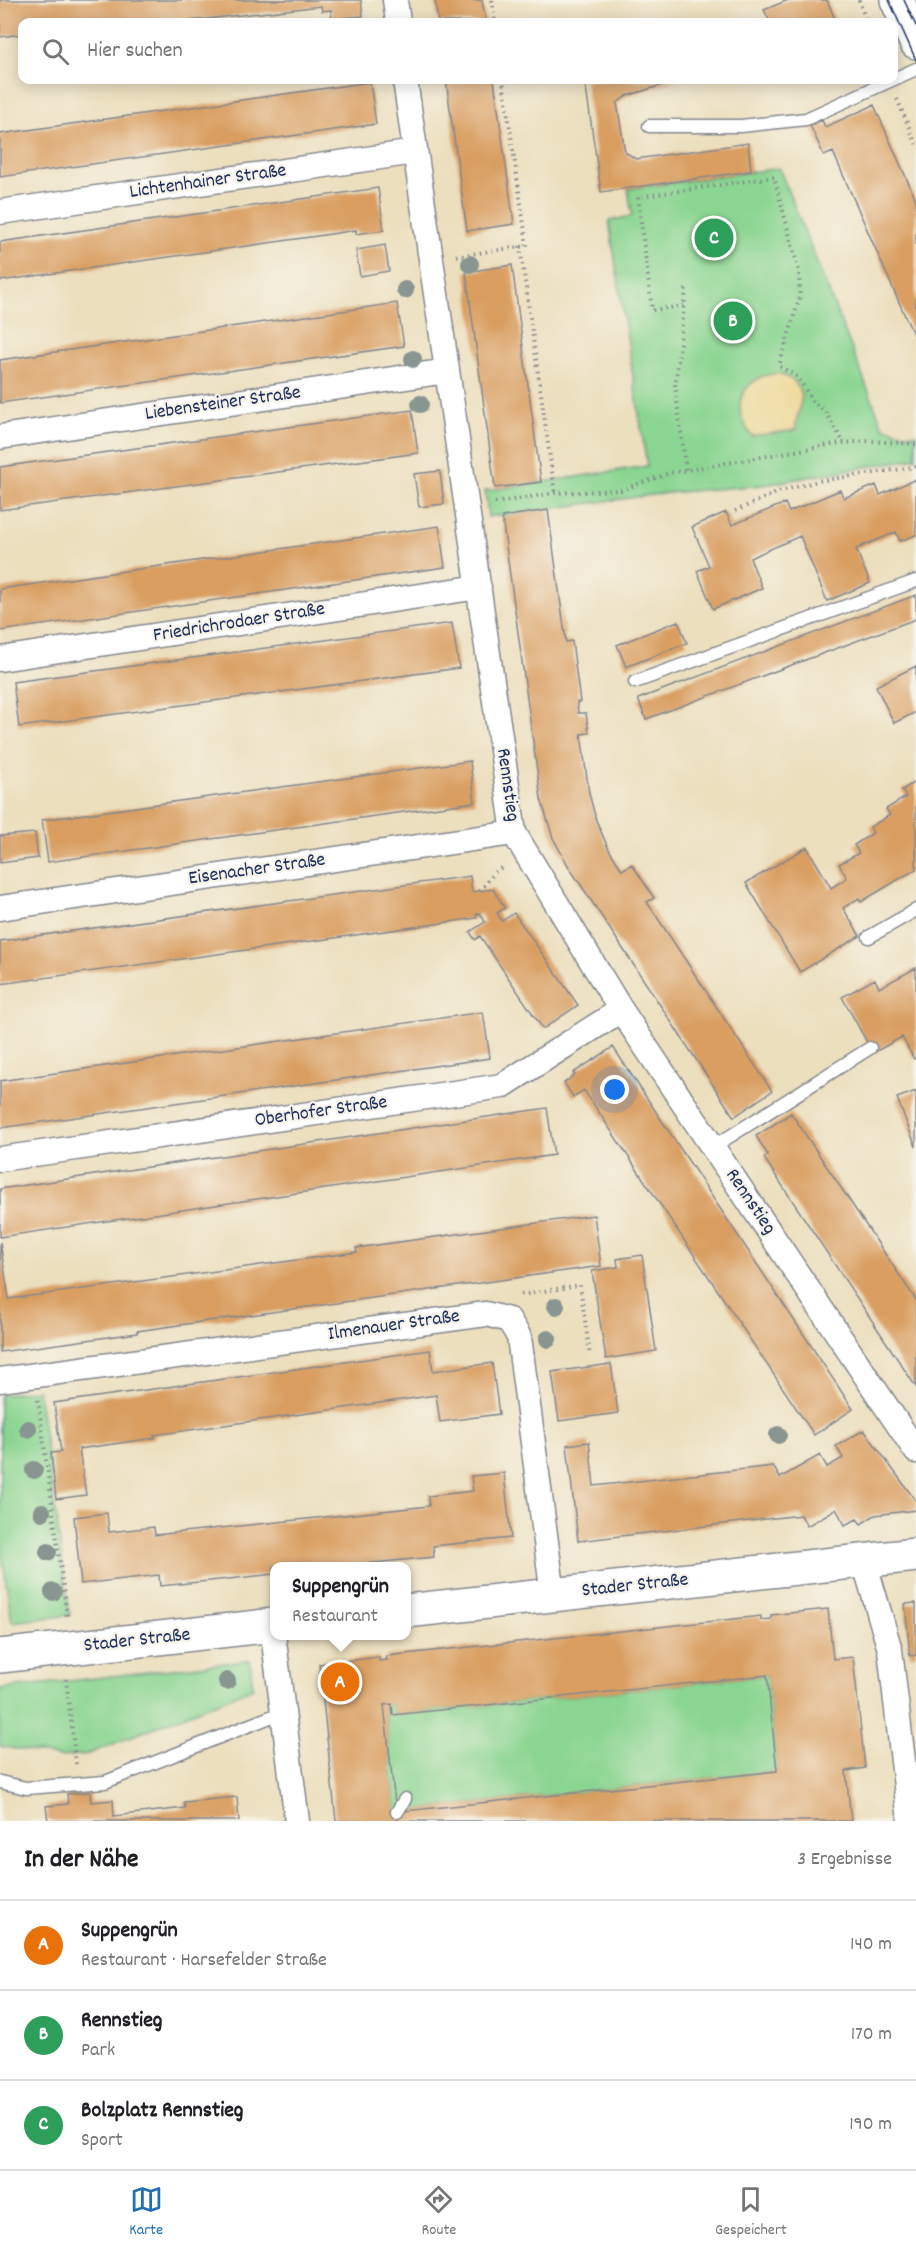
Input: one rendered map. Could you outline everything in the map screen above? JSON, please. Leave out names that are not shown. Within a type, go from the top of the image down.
[{"type":"street","points":[[395,0],[397,18]]},
{"type":"street","points":[[897,0],[916,42]]},
{"type":"street","name":"Rennstieg","points":[[406,84],[514,833],[621,1010],[916,1451]]},
{"type":"street","name":"Lichtenhainer Straße","points":[[0,212],[415,152]]},
{"type":"street","name":"Liebensteiner Straße","points":[[0,437],[447,371]]},
{"type":"street","name":"Friedrichrodaer Straße","points":[[0,659],[478,587]]},
{"type":"street","name":"Eisenacher Straße","points":[[0,908],[514,833]]},
{"type":"street","name":"Oberhofer Straße","points":[[0,1159],[502,1086],[621,1010]]},
{"type":"street","name":"Ilmenauer Straße","points":[[0,1380],[486,1314],[509,1320]]},
{"type":"street","points":[[509,1320],[519,1337],[553,1595]]},
{"type":"street","name":"Stader Straße","points":[[411,1610],[916,1555]]},
{"type":"street","points":[[864,1561],[890,1650],[910,1821]]},
{"type":"street","name":"Stader Straße","points":[[0,1656],[270,1626]]},
{"type":"street","points":[[275,1640],[297,1821]]},
{"type":"lane","points":[[898,78],[916,69]]},
{"type":"lane","points":[[649,126],[741,126],[806,119],[885,84]]},
{"type":"lane","points":[[635,682],[916,581]]},
{"type":"lane","points":[[869,937],[916,910]]},
{"type":"lane","points":[[713,1147],[870,1048]]},
{"type":"lane","points":[[0,1782],[26,1788],[105,1782],[283,1712]]},
{"type":"lane","points":[[397,1812],[405,1799]]},
{"type":"path","points":[[492,0],[494,18]]},
{"type":"path","points":[[859,0],[865,18]]},
{"type":"path","points":[[431,260],[527,246],[504,84]]},
{"type":"path","points":[[890,84],[916,144]]},
{"type":"path","points":[[684,306],[652,310],[638,197],[774,177],[799,271],[800,297],[779,366],[798,377],[812,401],[824,410],[844,443]]},
{"type":"path","points":[[520,246],[555,493]]},
{"type":"path","points":[[686,289],[675,387],[686,470]]},
{"type":"path","points":[[467,508],[555,493],[621,490],[670,473],[844,443],[871,441],[916,444]]},
{"type":"path","points":[[735,511],[781,491],[818,481],[916,467]]},
{"type":"path","points":[[509,1320],[522,1294],[580,1285],[590,1356]]},
{"type":"path","points":[[35,1376],[71,1648],[65,1677],[78,1784]]},
{"type":"green space","points":[[779,168],[883,427],[916,434],[916,458],[763,485],[667,493],[488,517],[485,491],[647,466],[609,221],[632,216],[628,189]]},
{"type":"green space","points":[[38,1390],[70,1615],[12,1622],[0,1542],[0,1395]]},
{"type":"green space","points":[[250,1660],[253,1688],[88,1754],[61,1757],[0,1746],[0,1689]]},
{"type":"green space","points":[[767,1675],[777,1771],[396,1812],[384,1705],[392,1704],[393,1715]]},
{"type":"sand","points":[[779,373],[794,381],[802,395],[795,430],[752,436],[741,412],[740,405],[745,390],[759,378]]},
{"type":"building","points":[[0,0],[361,0],[363,16],[332,18],[331,10],[322,11],[321,6],[215,18],[18,18],[18,35],[0,37]]},
{"type":"building","points":[[435,0],[482,0],[485,18],[437,18]]},
{"type":"building","points":[[788,0],[827,0],[834,18],[768,18],[764,10]]},
{"type":"building","points":[[356,84],[370,84],[376,124],[0,177],[0,134]]},
{"type":"building","points":[[447,84],[495,84],[514,224],[467,231]]},
{"type":"building","points":[[585,84],[665,84],[627,96],[617,103],[625,152],[636,159],[748,143],[751,171],[601,192]]},
{"type":"building","points":[[874,105],[916,200],[916,341],[833,152],[824,156],[810,125],[822,120],[825,127]]},
{"type":"building","points":[[378,188],[384,230],[356,234],[356,230],[0,281],[0,242]]},
{"type":"building","points":[[385,245],[389,271],[360,276],[356,250]]},
{"type":"building","points":[[512,265],[541,482],[495,488],[466,272]]},
{"type":"building","points":[[397,303],[404,346],[0,403],[0,360]]},
{"type":"building","points":[[412,410],[418,453],[0,510],[0,467]]},
{"type":"building","points":[[440,471],[444,504],[419,507],[414,474]]},
{"type":"building","points":[[916,479],[916,535],[900,541],[896,532],[856,549],[870,583],[827,601],[800,536],[750,558],[762,588],[713,609],[697,571],[709,566],[692,527],[726,512],[732,525],[785,503],[789,512],[840,490],[844,498],[876,485],[880,495]]},
{"type":"building","points":[[548,510],[566,642],[572,641],[580,702],[577,702],[578,713],[586,713],[589,733],[581,734],[589,793],[596,820],[608,848],[622,870],[632,864],[654,898],[647,902],[772,1091],[734,1117],[569,867],[553,838],[541,799],[502,517]]},
{"type":"building","points":[[439,526],[445,567],[0,631],[0,589]]},
{"type":"building","points":[[916,595],[916,619],[646,719],[638,699]]},
{"type":"building","points":[[678,621],[687,643],[626,667],[617,645]]},
{"type":"building","points":[[452,623],[459,668],[19,727],[13,682]]},
{"type":"building","points":[[916,666],[916,712],[894,723],[876,686]]},
{"type":"building","points":[[470,761],[475,802],[48,862],[42,820]]},
{"type":"building","points":[[916,781],[916,869],[861,902],[859,898],[843,908],[860,936],[800,972],[746,883],[807,847],[831,888],[847,878],[839,864],[859,853],[854,845],[873,833],[870,827],[890,815],[886,809],[906,797],[902,790]]},
{"type":"building","points":[[35,833],[38,858],[0,863],[0,836]]},
{"type":"building","points":[[470,876],[472,892],[493,889],[505,908],[497,913],[502,921],[514,913],[578,1005],[543,1029],[480,936],[475,940],[470,932],[485,922],[480,913],[476,915],[477,918],[0,984],[0,941]]},
{"type":"building","points":[[916,968],[916,1058],[914,1059],[902,1037],[873,1053],[842,997],[875,979],[879,988]]},
{"type":"building","points":[[483,1012],[490,1058],[0,1128],[0,1081]]},
{"type":"building","points":[[613,1047],[853,1409],[814,1435],[584,1090],[573,1097],[564,1083],[575,1075],[573,1073]]},
{"type":"building","points":[[916,1091],[916,1147],[897,1098]]},
{"type":"building","points":[[547,1108],[554,1155],[0,1237],[0,1189]]},
{"type":"building","points":[[791,1113],[916,1300],[916,1387],[764,1158],[768,1155],[756,1136]]},
{"type":"building","points":[[594,1215],[601,1266],[0,1352],[0,1242],[9,1299],[357,1252],[356,1248]]},
{"type":"building","points":[[642,1255],[656,1351],[606,1359],[592,1271],[618,1267],[617,1259]]},
{"type":"building","points":[[430,1350],[433,1371],[492,1363],[499,1414],[440,1422],[436,1395],[154,1435],[155,1438],[79,1449],[86,1495],[56,1499],[51,1453],[61,1452],[54,1403]]},
{"type":"building","points":[[611,1364],[618,1413],[559,1421],[552,1372]]},
{"type":"building","points":[[864,1430],[916,1501],[916,1510],[875,1515],[861,1524],[857,1519],[845,1525],[836,1509],[807,1526],[801,1515],[578,1541],[567,1445],[589,1442],[594,1486],[773,1466],[780,1478],[820,1455],[827,1467],[843,1458],[836,1446]]},
{"type":"building","points":[[504,1473],[511,1538],[433,1546],[434,1557],[382,1562],[270,1562],[270,1574],[229,1579],[160,1586],[159,1575],[81,1584],[74,1517],[107,1513],[109,1532],[154,1527],[155,1535],[429,1506],[428,1496],[473,1491],[471,1476]]},
{"type":"building","points":[[916,1603],[916,1655],[910,1656],[905,1604]]},
{"type":"building","points":[[828,1609],[833,1659],[853,1657],[865,1768],[846,1771],[851,1821],[336,1821],[319,1664],[379,1657],[379,1661],[387,1660],[386,1656],[761,1616],[761,1620],[771,1619],[771,1615]],"holes":[[[767,1675],[777,1771],[396,1812],[384,1705],[392,1704],[393,1715]]]},
{"type":"building","points":[[90,1792],[91,1802],[113,1800],[114,1816],[185,1808],[184,1802],[237,1797],[239,1821],[48,1821],[46,1806],[68,1804],[67,1794]]},
{"type":"tram line","points":[[889,0],[897,18]]},
{"type":"tram line","points":[[904,0],[916,26]]},
{"type":"tram line","points":[[898,20],[916,60]]},
{"type":"place","name":"Bolzplatz Rennstieg","points":[[714,238]]},
{"type":"place","name":"Rennstieg","points":[[733,321]]},
{"type":"place","name":"Suppengrün","points":[[340,1682]]}]
